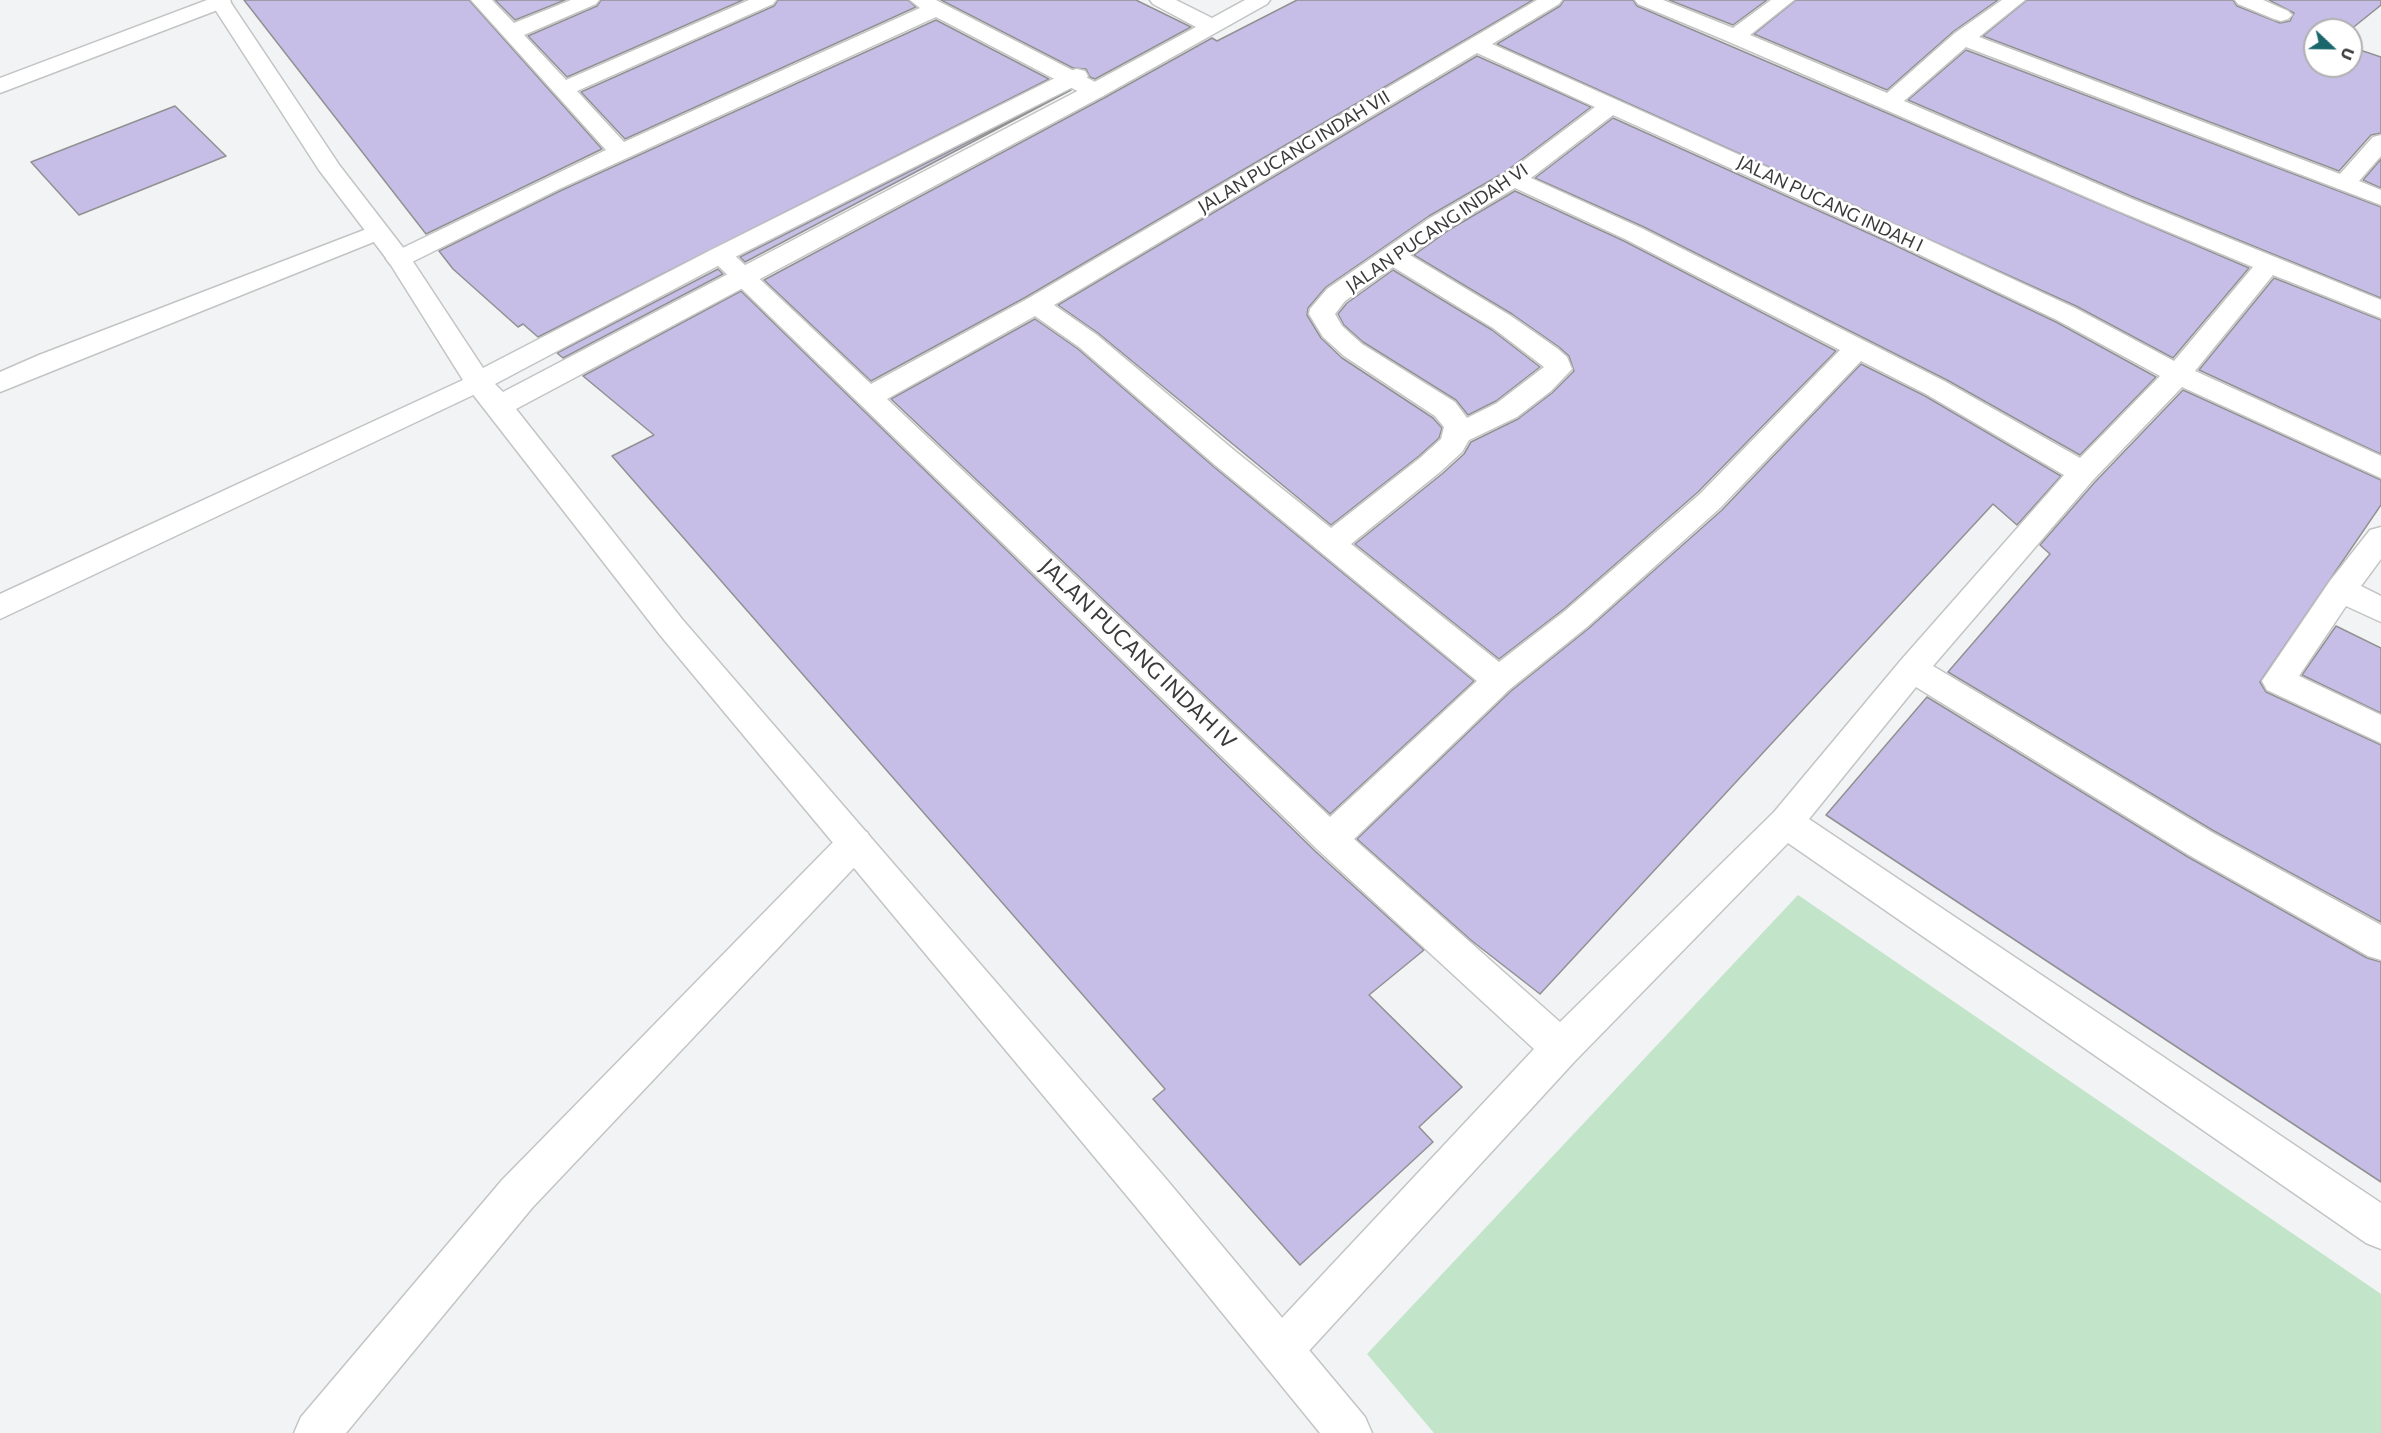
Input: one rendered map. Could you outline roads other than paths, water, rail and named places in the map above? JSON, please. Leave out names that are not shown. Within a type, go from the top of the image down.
[{"type":"street","points":[[481,0],[620,152]]},
{"type":"street","points":[[512,32],[589,0]]},
{"type":"street","points":[[564,89],[766,0]]},
{"type":"street","points":[[1160,0],[1213,12]]},
{"type":"street","points":[[488,394],[720,255],[1071,79],[1213,12],[1260,0]]},
{"type":"street","name":"JALAN PUCANG INDAH VII","points":[[868,397],[1036,305],[1552,0]]},
{"type":"street","points":[[1645,0],[2381,310]]},
{"type":"street","points":[[1735,36],[1784,0]]},
{"type":"street","points":[[1889,103],[1964,38],[2015,0]]},
{"type":"street","points":[[2245,0],[2282,15]]},
{"type":"street","points":[[0,86],[220,1],[331,170],[399,259],[488,394],[671,627],[1349,1433]]},
{"type":"street","points":[[399,259],[928,4],[1095,91]]},
{"type":"street","points":[[0,607],[488,394],[743,279],[1095,91],[1213,12]]},
{"type":"street","points":[[1964,38],[2381,198]]},
{"type":"street","name":"JALAN PUCANG INDAH I","points":[[1476,45],[1612,105],[2066,314],[2178,374],[2381,468]]},
{"type":"street","name":"JALAN PUCANG INDAH VI","points":[[1458,434],[1458,426],[1445,409],[1353,350],[1332,332],[1322,314],[1323,309],[1336,295],[1392,255],[1438,223],[1514,178],[1612,105]]},
{"type":"street","points":[[2344,184],[2381,142]]},
{"type":"street","points":[[1514,178],[1634,234],[1936,388],[2083,473]]},
{"type":"street","points":[[0,383],[49,361],[377,232]]},
{"type":"street","name":"JALAN PUCANG INDAH IV","points":[[720,255],[1330,839],[1561,1048]]},
{"type":"street","points":[[1331,544],[1430,465],[1452,445],[1458,434],[1516,404],[1558,369],[1557,363],[1549,355],[1502,322],[1392,255]]},
{"type":"street","points":[[1281,1350],[1561,1048],[1786,822],[1912,669],[2083,473],[2178,374],[2269,264]]},
{"type":"street","points":[[1036,305],[1088,341],[1225,458],[1499,680]]},
{"type":"street","points":[[1330,839],[1499,680],[1576,620],[1710,501],[1858,348]]},
{"type":"street","points":[[2381,538],[2341,589],[2278,681],[2381,730]]},
{"type":"street","points":[[2341,589],[2381,610]]},
{"type":"street","points":[[1912,669],[2201,844],[2381,944]]},
{"type":"street","points":[[1786,822],[2381,1228]]},
{"type":"street","points":[[317,1433],[517,1194],[855,843]]}]
